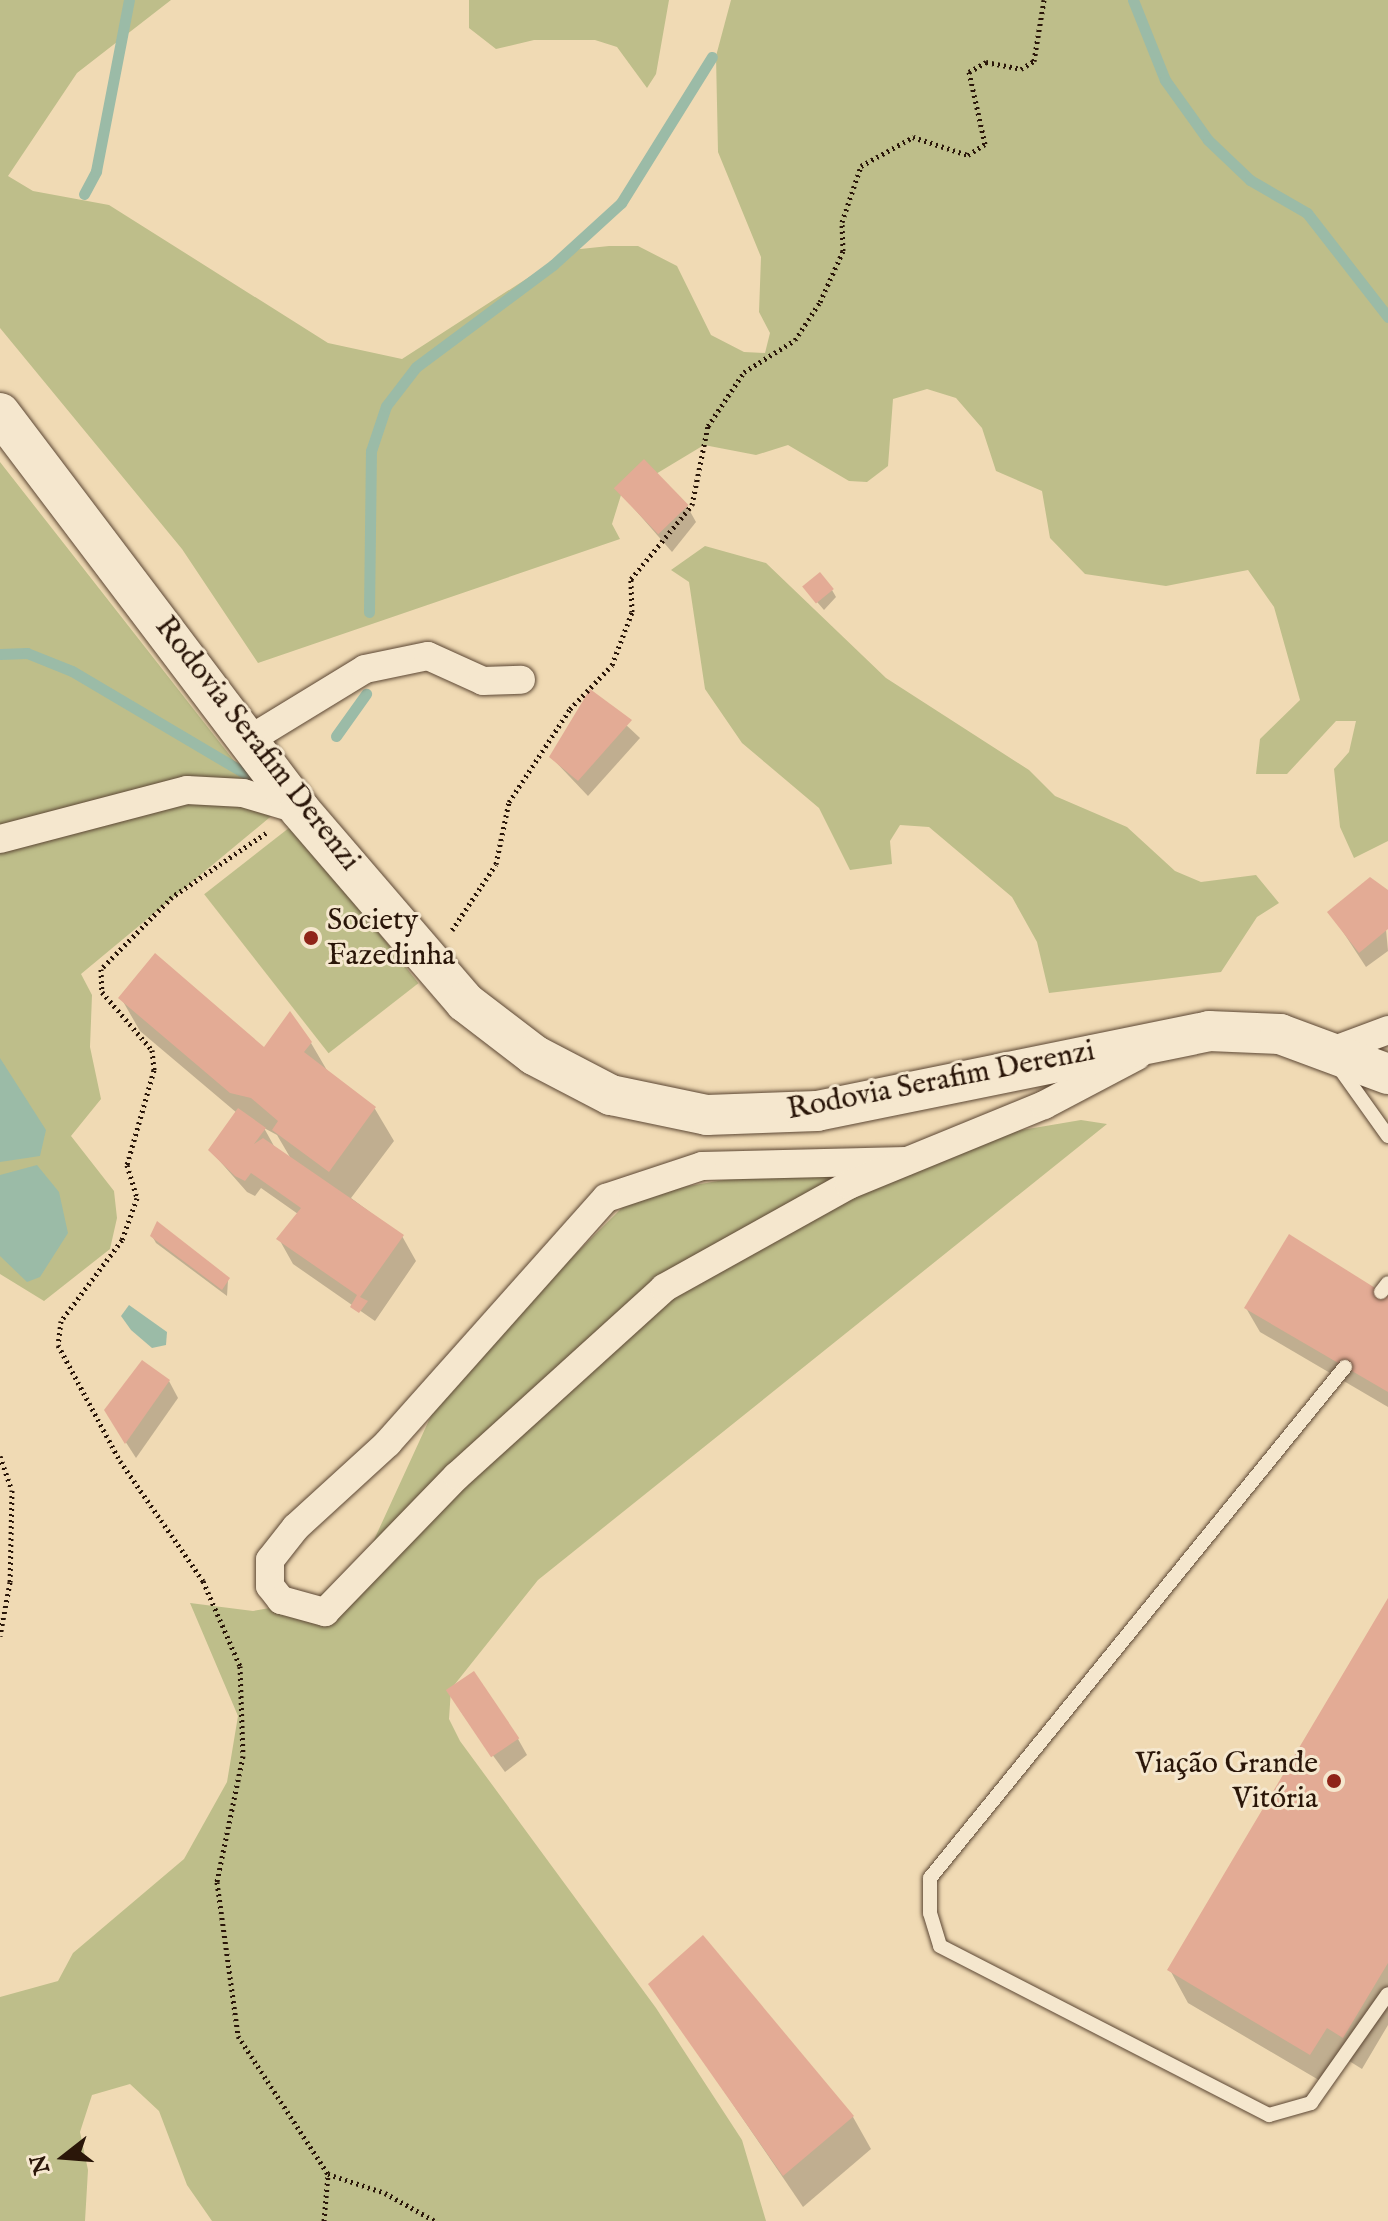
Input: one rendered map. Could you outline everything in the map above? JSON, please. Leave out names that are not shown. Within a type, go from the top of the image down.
[{"type":"main road","name":"Rodovia Serafim Derenzi","points":[[0,413],[252,738],[300,810],[465,1002],[534,1055],[611,1095],[707,1115],[817,1111],[1209,1031],[1280,1034],[1388,1074]]},
{"type":"street","points":[[252,738],[365,669],[428,656],[483,681],[521,680]]},
{"type":"street","points":[[0,839],[187,790],[243,793],[300,810]]},
{"type":"street","points":[[1329,1052],[1388,1030]]},
{"type":"street","points":[[906,1161],[702,1166],[606,1198],[388,1443],[296,1527],[270,1560],[270,1586],[281,1600],[325,1612],[457,1476],[664,1288],[745,1239],[906,1161],[1044,1105],[1171,1038]]},
{"type":"lane","points":[[1329,1052],[1388,1136]]},
{"type":"lane","points":[[1345,1367],[930,1878],[930,1913],[940,1946],[1269,2115],[1311,2103],[1388,1994]]},
{"type":"path","points":[[431,959],[496,864],[509,802],[570,709],[612,665],[632,612],[631,579],[692,505],[708,426],[744,372],[795,340],[820,302],[843,251],[842,222],[861,166],[913,137],[968,155],[985,144],[969,72],[986,62],[1021,69],[1034,61],[1044,0]]},
{"type":"path","points":[[300,810],[172,897],[101,969],[102,992],[152,1050],[154,1070],[131,1135],[127,1165],[137,1198],[122,1240],[61,1321],[58,1345],[120,1461],[177,1539],[231,1635],[240,1666],[243,1756],[217,1882],[229,2007],[238,2036],[328,2174],[324,2221]]},
{"type":"path","points":[[0,1456],[12,1490],[10,1582],[0,1636]]},
{"type":"path","points":[[328,2174],[385,2193],[435,2221]]},
{"type":"green space","points":[[0,0],[171,0],[77,73],[8,176],[33,191],[109,205],[328,343],[402,359],[571,250],[609,246],[638,246],[677,266],[711,335],[744,352],[765,353],[770,333],[759,312],[761,257],[718,152],[716,56],[731,0],[1388,0],[1388,841],[1354,858],[1340,827],[1334,769],[1349,752],[1356,721],[1336,721],[1287,774],[1256,774],[1260,739],[1300,700],[1274,607],[1248,570],[1166,586],[1085,574],[1050,538],[1042,491],[996,471],[982,428],[956,398],[927,389],[893,399],[888,466],[867,482],[849,481],[788,445],[756,455],[704,445],[621,495],[612,524],[620,539],[258,663],[182,549],[0,328]]},
{"type":"green space","points":[[469,0],[669,0],[656,74],[647,88],[617,47],[595,40],[534,40],[496,49],[469,28]]},
{"type":"green space","points":[[0,462],[275,813],[81,974],[92,995],[90,1047],[101,1099],[71,1136],[114,1191],[117,1218],[110,1249],[44,1301],[0,1274]]},
{"type":"green space","points":[[705,546],[766,563],[886,678],[1029,770],[1055,796],[1127,827],[1175,871],[1201,882],[1256,875],[1279,903],[1257,917],[1221,972],[1049,993],[1037,942],[1012,897],[929,827],[900,825],[890,841],[892,864],[850,870],[819,808],[742,743],[705,689],[689,582],[671,570]]},
{"type":"green space","name":"Society Fazedinha","points":[[294,824],[418,983],[329,1053],[204,894]]},
{"type":"green space","points":[[1081,1120],[1107,1124],[538,1580],[451,1689],[449,1719],[460,1741],[656,2008],[742,2140],[766,2221],[212,2221],[187,2185],[159,2111],[130,2084],[92,2095],[80,2132],[88,2170],[85,2221],[0,2221],[0,1997],[58,1981],[73,1953],[184,1859],[227,1782],[238,1716],[190,1603],[253,1611],[315,1600],[368,1553],[447,1381],[635,1195]]},
{"type":"shaded area","points":[[0,1058],[46,1130],[40,1156],[0,1162]]},
{"type":"shaded area","points":[[37,1165],[59,1192],[68,1233],[40,1277],[27,1282],[0,1256],[0,1175]]},
{"type":"shaded area","points":[[129,1305],[167,1332],[166,1345],[152,1348],[131,1330],[121,1316]]},
{"type":"building","points":[[644,459],[688,505],[658,534],[614,488]]},
{"type":"building","points":[[820,572],[834,589],[816,604],[802,586]]},
{"type":"building","points":[[590,689],[632,720],[578,781],[549,757]]},
{"type":"building","points":[[1370,877],[1388,890],[1388,929],[1359,953],[1327,912]]},
{"type":"building","points":[[155,953],[264,1047],[290,1011],[312,1042],[304,1052],[376,1107],[329,1172],[272,1130],[278,1121],[251,1098],[230,1093],[118,998]]},
{"type":"building","points":[[238,1108],[266,1128],[254,1144],[263,1138],[404,1235],[360,1297],[368,1301],[359,1313],[350,1307],[357,1295],[276,1239],[301,1208],[251,1173],[245,1181],[235,1176],[208,1150]]},
{"type":"building","points":[[157,1221],[230,1278],[222,1290],[150,1236]]},
{"type":"building","points":[[1289,1234],[1388,1296],[1388,1392],[1244,1308]]},
{"type":"building","points":[[142,1360],[170,1380],[125,1444],[104,1410]]},
{"type":"building","name":"Viação Grande Vitória","points":[[1388,1598],[1388,1963],[1343,2038],[1327,2028],[1310,2055],[1167,1970]]},
{"type":"building","points":[[474,1671],[519,1738],[491,1757],[446,1690]]},
{"type":"building","points":[[703,1935],[854,2116],[783,2176],[648,1984]]},
{"type":"waterway","points":[[84,194],[96,171],[129,0]]},
{"type":"waterway","points":[[1133,0],[1165,80],[1208,140],[1250,180],[1307,213],[1388,317]]},
{"type":"waterway","points":[[369,612],[371,451],[386,406],[416,367],[553,265],[621,203],[712,57]]},
{"type":"waterway","points":[[0,654],[27,653],[72,671],[251,777]]},
{"type":"waterway","points":[[336,736],[366,694]]},
{"type":"place","name":"Society Fazedinha","points":[[311,938]]},
{"type":"place","name":"Viação Grande Vitória","points":[[1334,1781]]}]
